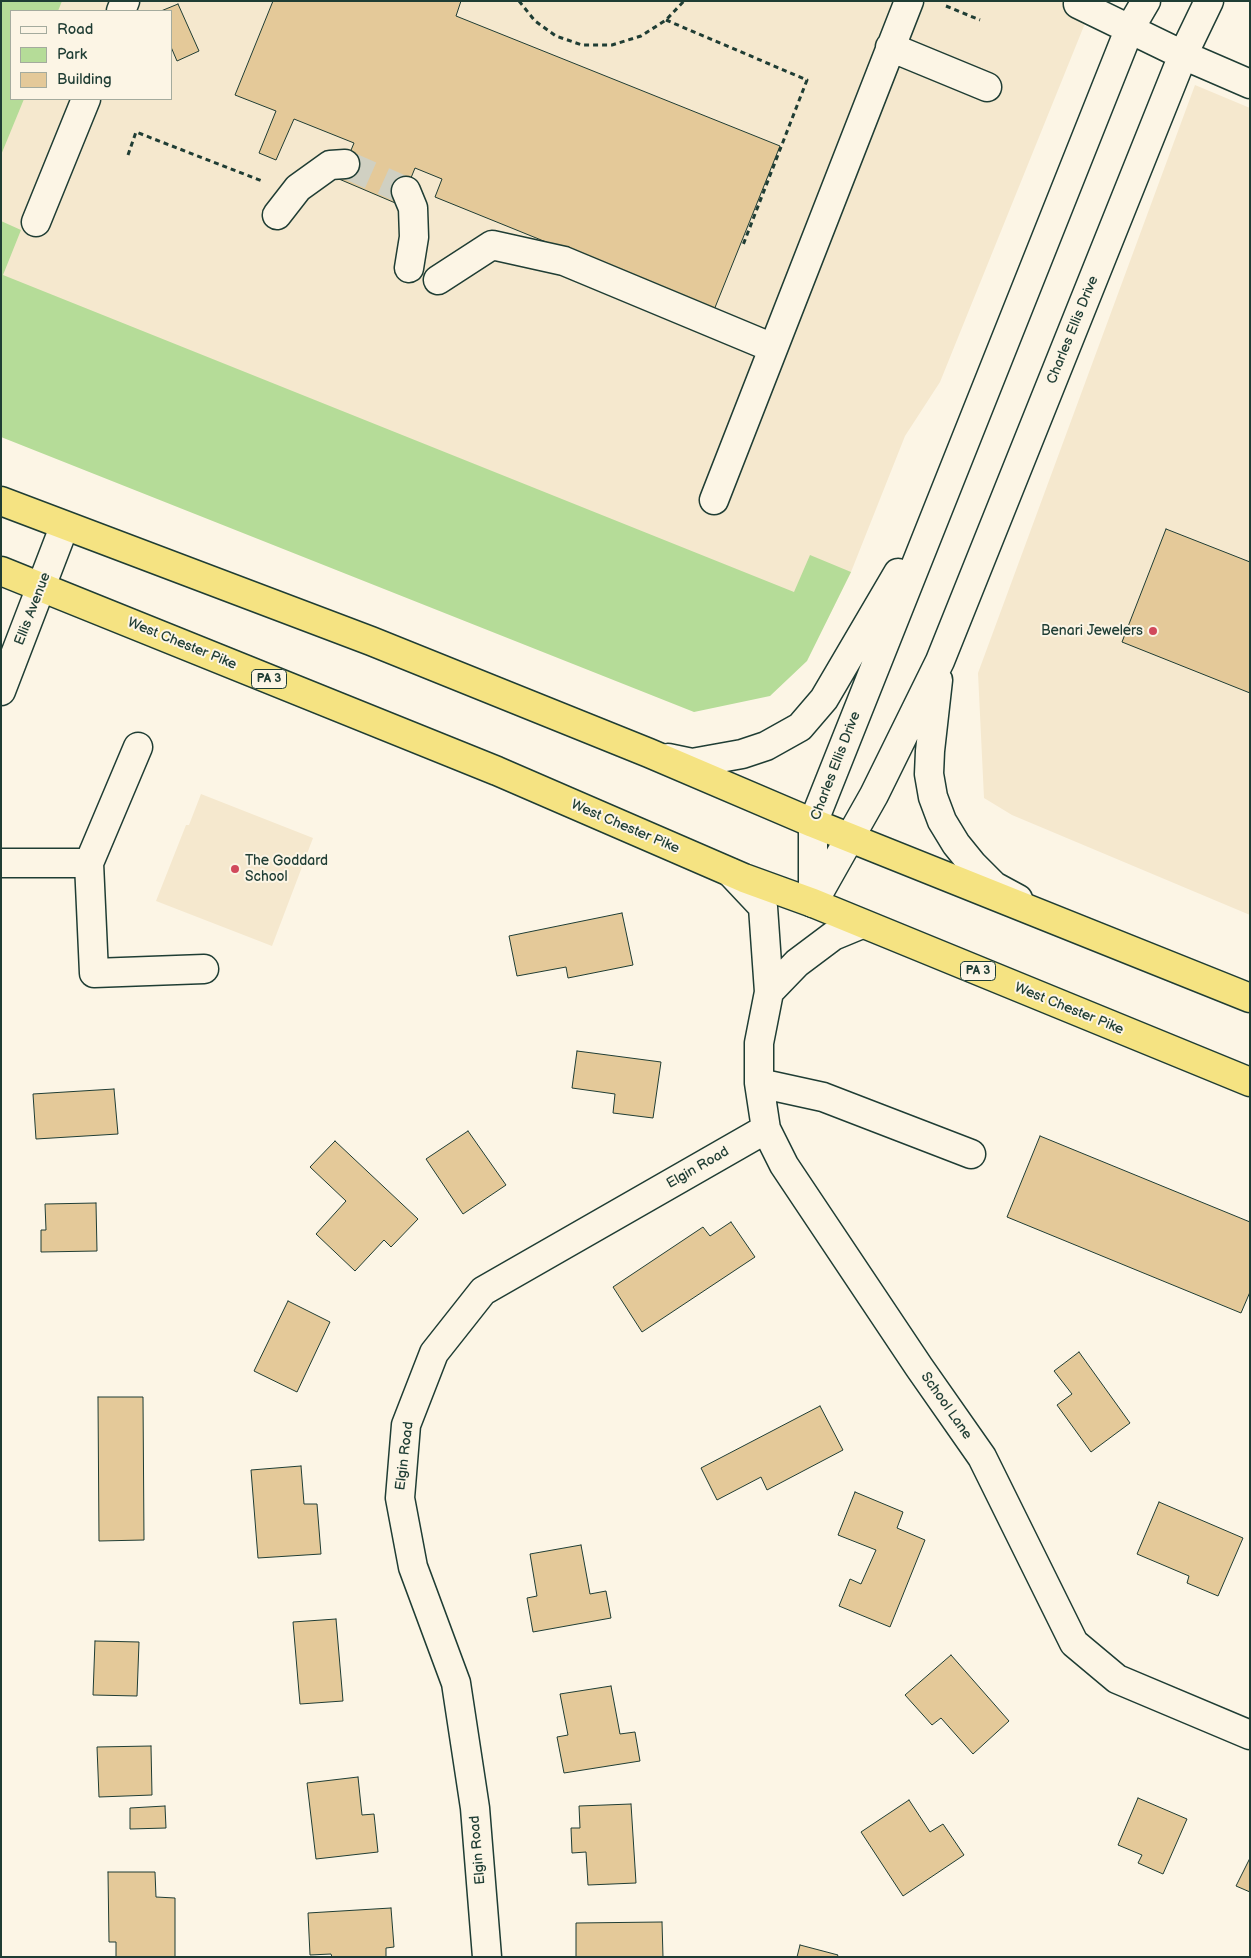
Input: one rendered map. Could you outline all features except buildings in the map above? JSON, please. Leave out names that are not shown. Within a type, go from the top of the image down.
[{"type":"highway","points":[[1,502],[371,641],[1250,998]]},
{"type":"highway","name":"West Chester Pike","points":[[1,571],[497,771],[731,873],[813,903],[1250,1082]]},
{"type":"street","points":[[714,500],[909,1]]},
{"type":"street","name":"Charles Ellis Drive","points":[[813,903],[813,822],[1130,30],[1146,1]]},
{"type":"street","name":"Charles Ellis Drive","points":[[813,903],[874,795],[940,661],[1183,55],[1209,1]]},
{"type":"street","points":[[1078,4],[1183,55],[1250,84]]},
{"type":"street","points":[[890,48],[987,87]]},
{"type":"street","points":[[36,222],[86,100]]},
{"type":"street","points":[[277,215],[298,188],[330,165],[345,164]]},
{"type":"street","points":[[406,191],[413,208],[414,237],[409,268]]},
{"type":"street","points":[[438,280],[492,245],[564,261],[774,348]]},
{"type":"street","name":"Charles Ellis Drive","points":[[649,754],[692,763],[716,760],[766,746],[800,727],[824,699],[945,492]]},
{"type":"street","name":"Ellis Avenue","points":[[1,691],[64,527]]},
{"type":"street","name":"Charles Ellis Drive","points":[[940,661],[929,774],[933,797],[942,821],[956,844],[994,886],[1055,919]]},
{"type":"street","points":[[138,747],[88,863],[94,973],[204,969]]},
{"type":"street","points":[[1,862],[88,863]]},
{"type":"street","name":"School Lane","points":[[731,873],[763,907],[769,992],[759,1043],[759,1083],[766,1130],[784,1165],[919,1367],[982,1457],[1074,1643],[1117,1679],[1250,1735]]},
{"type":"street","points":[[769,992],[808,954],[833,936],[862,924]]},
{"type":"street","points":[[759,1083],[823,1097],[971,1154]]},
{"type":"street","name":"Elgin Road","points":[[487,1957],[475,1808],[456,1683],[413,1567],[400,1498],[406,1425],[434,1353],[483,1291],[766,1130]]},
{"type":"path","points":[[519,1],[534,21],[556,36],[582,44],[612,45],[641,36],[666,20],[684,1]]},
{"type":"path","points":[[946,6],[980,20]]},
{"type":"path","points":[[666,20],[807,80],[743,245]]},
{"type":"path","points":[[128,155],[136,132],[269,184]]},
{"type":"shaded area","points":[[16,1],[1094,1],[940,382],[905,436],[851,572],[826,622],[1,287],[1,39],[10,100],[172,100],[172,10],[12,10]]},
{"type":"shaded area","points":[[1195,85],[1250,108],[1250,915],[1012,815],[984,798],[978,673]]},
{"type":"shaded area","name":"The Goddard School","points":[[201,794],[313,838],[272,946],[156,901],[186,825],[189,825]]},
{"type":"green space","points":[[1,1],[62,1],[58,10],[10,10],[10,100],[24,100],[1,155]]},
{"type":"green space","points":[[1,221],[21,230],[3,275],[794,592],[810,555],[851,572],[807,661],[770,696],[694,712],[1,437]]},
{"type":"tunnel","points":[[345,164],[406,191]]},
{"type":"place","name":"Benari Jewelers","points":[[1153,631]]},
{"type":"place","name":"The Goddard School","points":[[235,869]]}]
